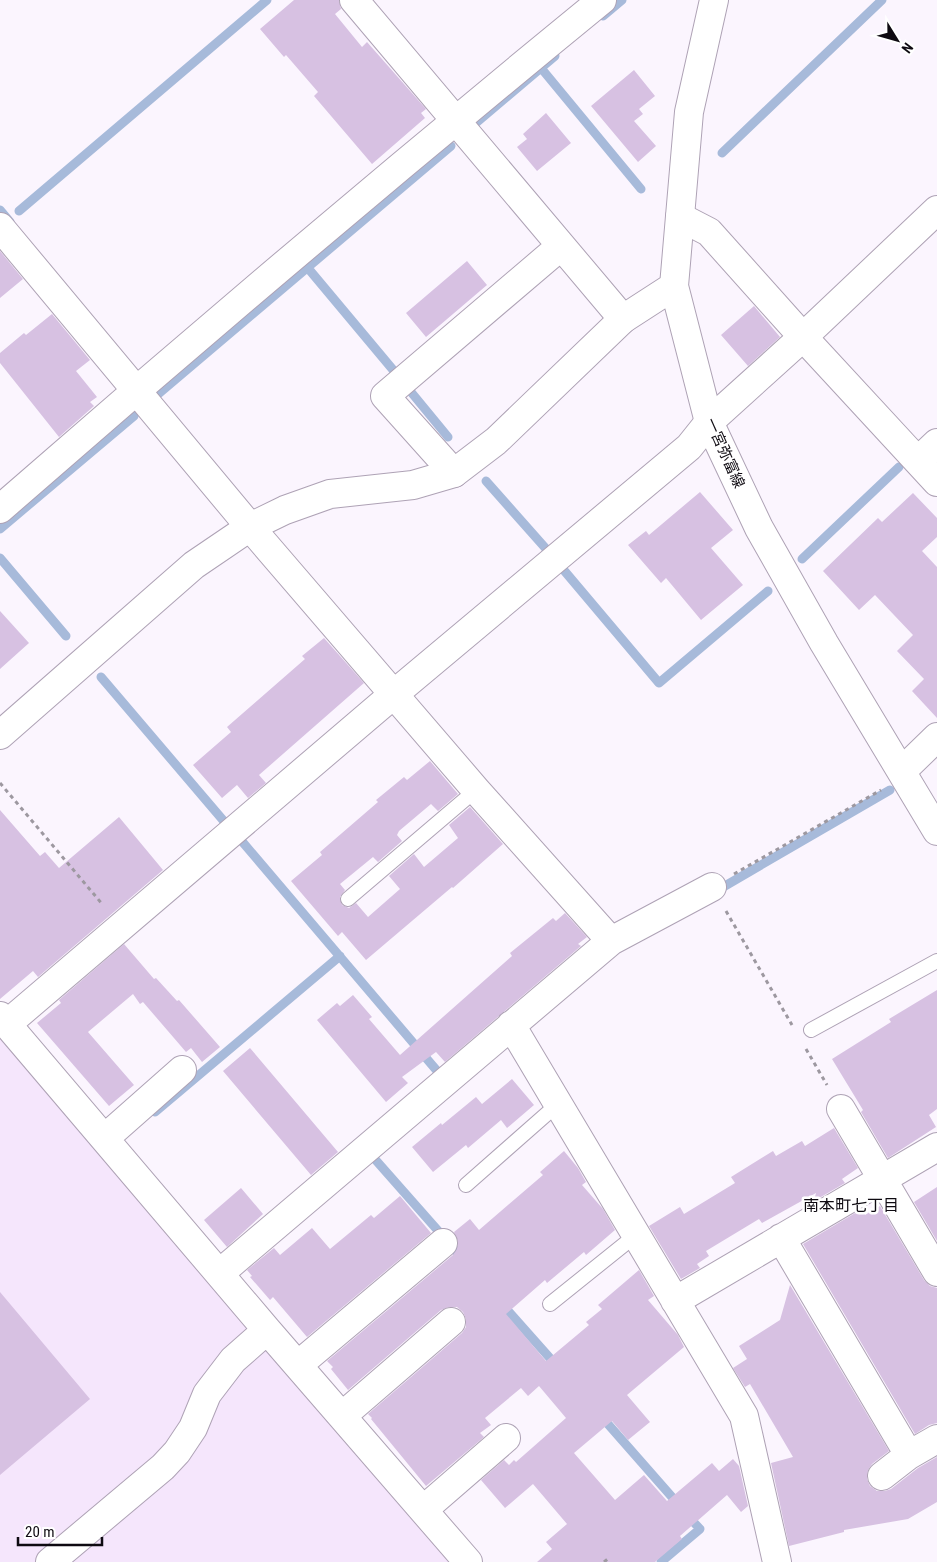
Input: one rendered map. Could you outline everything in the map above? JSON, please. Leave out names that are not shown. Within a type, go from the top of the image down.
[{"type":"street","points":[[354,0],[623,319]]},
{"type":"street","points":[[0,509],[136,390],[455,120],[602,0]]},
{"type":"street","name":"一宮弥富線","points":[[714,0],[689,112],[674,286],[709,422],[759,528],[824,643],[934,821]]},
{"type":"street","points":[[468,1562],[3,1020],[121,926],[689,447],[709,422],[803,337],[937,210]]},
{"type":"street","points":[[680,217],[709,232],[937,482]]},
{"type":"street","points":[[0,227],[250,527],[476,790],[611,941]]},
{"type":"street","points":[[454,473],[385,396],[561,246]]},
{"type":"street","points":[[0,735],[194,565],[250,527],[285,510],[330,494],[413,485],[454,473],[496,441],[623,319],[674,286]]},
{"type":"street","points":[[918,461],[937,443]]},
{"type":"street","points":[[903,773],[937,737]]},
{"type":"street","points":[[220,1273],[611,941],[712,887]]},
{"type":"street","points":[[511,1025],[744,1416],[777,1562]]},
{"type":"street","points":[[105,1138],[182,1070]]},
{"type":"street","points":[[841,1109],[937,1272]]},
{"type":"street","points":[[675,1301],[937,1146]]},
{"type":"street","points":[[781,1238],[910,1455]]},
{"type":"street","points":[[298,1365],[442,1243]]},
{"type":"street","points":[[342,1416],[451,1322]]},
{"type":"street","points":[[50,1562],[163,1467],[177,1452],[193,1428],[207,1394],[233,1360],[267,1330]]},
{"type":"street","points":[[423,1510],[506,1438]]},
{"type":"street","points":[[882,1476],[910,1455],[937,1439]]},
{"type":"lane","points":[[348,899],[476,790]]},
{"type":"lane","points":[[806,1036],[937,962]]},
{"type":"lane","points":[[466,1184],[558,1104]]},
{"type":"lane","points":[[550,1304],[636,1235]]},
{"type":"path","points":[[796,1032],[712,887],[903,773]]},
{"type":"path","points":[[0,783],[121,926]]},
{"type":"path","points":[[806,1036],[841,1109]]},
{"type":"path","points":[[604,1562],[609,1558]]},
{"type":"shaded area","points":[[0,1028],[457,1562],[0,1562]]},
{"type":"building","points":[[294,0],[339,0],[341,9],[335,14],[362,47],[367,42],[426,109],[421,113],[425,118],[372,164],[314,96],[318,92],[286,55],[284,57],[260,29]]},
{"type":"building","points":[[634,70],[655,96],[639,109],[643,114],[634,121],[656,146],[638,162],[591,106]]},
{"type":"building","points":[[546,113],[571,143],[537,171],[517,147],[527,139],[523,134]]},
{"type":"building","points":[[0,251],[23,279],[0,298]]},
{"type":"building","points":[[467,261],[487,285],[426,337],[406,313]]},
{"type":"building","points":[[754,306],[780,337],[748,366],[721,335]]},
{"type":"building","points":[[52,314],[90,360],[76,371],[97,397],[90,402],[94,406],[59,437],[0,363],[0,353],[24,333],[26,335]]},
{"type":"building","points":[[700,492],[733,530],[711,548],[743,585],[701,620],[666,578],[661,583],[628,545],[646,531],[649,535]]},
{"type":"building","points":[[913,493],[937,518],[937,537],[922,551],[937,567],[937,718],[912,691],[924,679],[897,651],[913,635],[875,595],[859,610],[823,571],[878,518],[882,522]]},
{"type":"building","points":[[0,611],[29,643],[0,669]]},
{"type":"building","points":[[324,638],[364,683],[259,775],[266,783],[248,798],[237,785],[222,798],[193,765],[231,732],[227,727],[305,659],[302,656]]},
{"type":"building","points":[[430,761],[458,794],[438,811],[431,804],[399,831],[397,835],[402,841],[378,862],[373,857],[340,884],[345,890],[340,897],[342,905],[349,908],[356,903],[368,917],[400,889],[389,876],[414,854],[424,867],[458,838],[449,825],[470,807],[503,844],[366,960],[342,932],[338,936],[291,881],[322,855],[320,852],[378,802],[376,800],[404,777],[407,780]]},
{"type":"building","points":[[0,810],[40,856],[45,852],[59,868],[119,817],[163,870],[38,977],[33,971],[0,999]]},
{"type":"building","points":[[565,913],[587,937],[578,944],[581,946],[445,1062],[436,1052],[402,1077],[408,1083],[386,1102],[317,1020],[337,1003],[340,1006],[353,995],[372,1017],[369,1019],[400,1055],[512,956],[510,953],[553,918],[556,921]]},
{"type":"building","points":[[124,944],[154,979],[156,978],[177,1001],[179,1000],[220,1047],[202,1062],[191,1048],[186,1052],[143,1002],[140,1004],[133,994],[88,1032],[134,1085],[109,1106],[37,1023],[61,1003],[59,1000]]},
{"type":"building","points":[[937,990],[937,1109],[929,1115],[936,1127],[888,1158],[861,1112],[863,1110],[832,1059],[891,1022],[889,1019]]},
{"type":"building","points":[[250,1048],[338,1152],[311,1175],[223,1071]]},
{"type":"building","points":[[512,1079],[534,1105],[507,1128],[501,1120],[468,1148],[466,1145],[433,1172],[412,1147],[476,1097],[482,1104]]},
{"type":"building","points":[[834,1128],[858,1168],[842,1179],[845,1183],[814,1201],[816,1193],[762,1223],[759,1219],[706,1251],[709,1256],[697,1264],[700,1268],[681,1279],[649,1226],[680,1207],[684,1214],[735,1183],[731,1177],[773,1151],[776,1156],[802,1141],[805,1146]]},
{"type":"building","points":[[564,1151],[578,1168],[586,1182],[582,1185],[603,1209],[615,1230],[586,1255],[584,1252],[547,1283],[545,1280],[506,1314],[546,1361],[589,1325],[586,1322],[602,1309],[598,1305],[639,1270],[654,1296],[648,1300],[678,1335],[684,1347],[627,1395],[650,1422],[628,1440],[612,1421],[574,1453],[615,1500],[644,1475],[667,1501],[712,1463],[719,1471],[733,1459],[739,1466],[748,1506],[741,1512],[727,1495],[680,1536],[682,1539],[655,1562],[537,1562],[552,1549],[546,1542],[567,1524],[533,1484],[505,1508],[481,1480],[504,1460],[509,1465],[514,1460],[516,1462],[566,1418],[539,1386],[528,1396],[521,1388],[485,1418],[491,1425],[480,1433],[484,1437],[426,1486],[371,1419],[368,1414],[462,1333],[466,1327],[466,1319],[463,1312],[457,1307],[441,1310],[348,1390],[327,1361],[453,1255],[457,1249],[458,1241],[454,1232],[470,1219],[479,1230],[543,1175],[540,1172]]},
{"type":"building","points":[[937,1187],[937,1241],[914,1202]]},
{"type":"building","points":[[241,1188],[263,1214],[227,1247],[204,1220]]},
{"type":"building","points":[[400,1196],[431,1233],[307,1337],[273,1297],[270,1300],[250,1277],[252,1276],[247,1270],[274,1248],[280,1255],[312,1228],[330,1249],[371,1215],[374,1218]]},
{"type":"building","points":[[880,1206],[924,1280],[930,1286],[937,1288],[937,1423],[929,1425],[915,1434],[803,1244],[862,1209],[865,1215]]},
{"type":"building","points":[[790,1285],[889,1451],[872,1464],[868,1470],[867,1479],[870,1486],[877,1491],[891,1489],[918,1468],[937,1457],[937,1502],[908,1519],[844,1530],[844,1532],[789,1546],[771,1463],[793,1457],[750,1384],[745,1387],[733,1368],[747,1359],[739,1346],[780,1320]]},
{"type":"building","points":[[0,1292],[90,1399],[0,1475]]},
{"type":"waterway","points":[[19,211],[267,0]]},
{"type":"waterway","points":[[603,16],[622,0]]},
{"type":"waterway","points":[[722,153],[882,0]]},
{"type":"waterway","points":[[477,122],[555,56]]},
{"type":"waterway","points":[[541,68],[641,189]]},
{"type":"waterway","points":[[157,395],[451,146]]},
{"type":"waterway","points":[[0,210],[10,222]]},
{"type":"waterway","points":[[307,267],[394,371]]},
{"type":"waterway","points":[[411,392],[448,437]]},
{"type":"waterway","points":[[0,529],[134,416]]},
{"type":"waterway","points":[[802,559],[899,467]]},
{"type":"waterway","points":[[486,481],[548,551]]},
{"type":"waterway","points":[[0,558],[66,636]]},
{"type":"waterway","points":[[562,568],[659,683],[768,591]]},
{"type":"waterway","points":[[101,677],[228,826]]},
{"type":"waterway","points":[[718,890],[890,790]]},
{"type":"waterway","points":[[240,839],[438,1072]]},
{"type":"waterway","points":[[155,1112],[340,956]]},
{"type":"waterway","points":[[379,1151],[373,1157],[463,1259]]},
{"type":"waterway","points":[[501,1303],[557,1366]]},
{"type":"waterway","points":[[600,1415],[679,1505]]},
{"type":"waterway","points":[[661,1562],[700,1529],[687,1515]]},
{"type":"district","name":"南本町七丁目","points":[[851,1205]]}]
